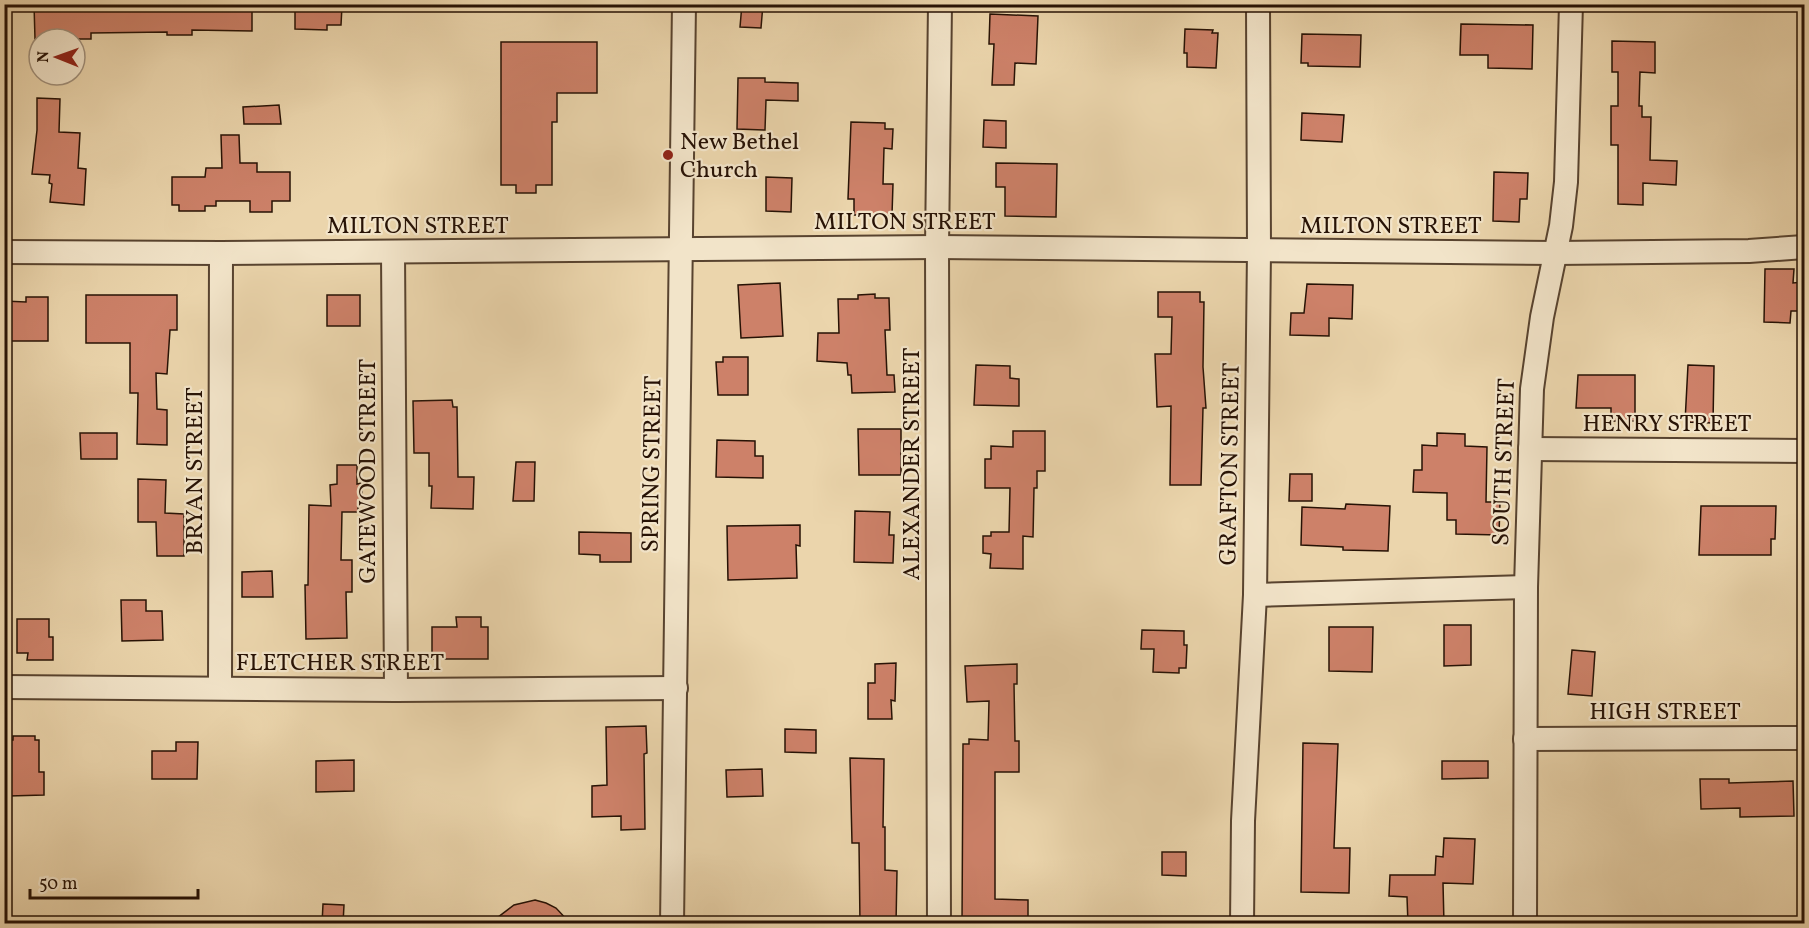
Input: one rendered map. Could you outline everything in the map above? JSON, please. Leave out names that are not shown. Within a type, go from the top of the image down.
[{"type":"street","name":"SPRING STREET","points":[[672,924],[684,4]]},
{"type":"street","name":"ALEXANDER STREET","points":[[939,924],[937,247],[940,4]]},
{"type":"street","name":"GRAFTON STREET","points":[[1242,924],[1243,821],[1255,595],[1259,251],[1258,4]]},
{"type":"street","name":"SOUTH STREET","points":[[1525,924],[1526,587],[1534,360],[1556,253],[1566,182],[1571,4]]},
{"type":"street","name":"MILTON STREET","points":[[4,252],[221,253],[937,247],[1556,253],[1749,251],[1804,248]]},
{"type":"street","name":"GATEWOOD STREET","points":[[393,252],[396,690]]},
{"type":"street","name":"BRYAN STREET","points":[[220,688],[221,253]]},
{"type":"street","name":"HENRY STREET","points":[[1530,449],[1804,450]]},
{"type":"street","points":[[1255,595],[1526,587]]},
{"type":"street","name":"FLETCHER STREET","points":[[4,687],[396,690],[676,688]]},
{"type":"street","name":"HIGH STREET","points":[[1525,739],[1804,738]]},
{"type":"building","points":[[34,4],[70,4],[70,11],[115,10],[115,4],[252,4],[252,31],[192,30],[192,35],[167,35],[167,32],[91,33],[91,39],[87,39],[87,27],[35,27]]},
{"type":"building","points":[[295,4],[342,6],[341,25],[327,25],[327,30],[295,29]]},
{"type":"building","points":[[742,4],[763,4],[761,28],[740,27]]},
{"type":"building","points":[[990,14],[1038,16],[1036,64],[1015,63],[1014,85],[992,85],[994,44],[989,44]]},
{"type":"building","points":[[1461,24],[1533,25],[1532,69],[1488,68],[1488,55],[1460,55]]},
{"type":"building","points":[[1185,29],[1213,30],[1212,33],[1218,33],[1216,68],[1187,67],[1187,53],[1184,53]]},
{"type":"building","points":[[1302,34],[1361,35],[1360,67],[1308,66],[1308,63],[1301,63]]},
{"type":"building","points":[[1612,41],[1655,42],[1655,73],[1640,72],[1639,106],[1642,106],[1642,117],[1651,117],[1650,160],[1677,161],[1676,185],[1643,183],[1643,205],[1618,204],[1618,145],[1611,145],[1611,106],[1618,106],[1618,72],[1612,72]]},
{"type":"building","points":[[501,42],[597,42],[597,93],[557,93],[557,122],[552,122],[552,185],[536,185],[536,193],[516,193],[516,185],[501,185]]},
{"type":"building","points":[[738,78],[765,78],[765,82],[798,83],[798,101],[766,100],[765,130],[737,129]]},
{"type":"building","points":[[37,98],[60,99],[59,132],[80,133],[78,168],[86,169],[84,205],[50,202],[52,184],[49,183],[50,175],[32,174],[37,130]]},
{"type":"building","points":[[279,105],[281,124],[244,124],[243,107]]},
{"type":"building","points":[[1302,113],[1344,115],[1342,142],[1301,140]]},
{"type":"building","points":[[984,120],[1006,121],[1006,148],[983,147]]},
{"type":"building","points":[[851,122],[885,123],[885,129],[893,129],[892,149],[884,148],[883,184],[893,184],[892,215],[854,215],[854,199],[848,199]]},
{"type":"building","points":[[221,135],[239,135],[240,163],[257,163],[257,172],[290,172],[290,201],[272,201],[272,212],[250,212],[250,201],[216,201],[216,206],[205,206],[205,211],[179,211],[179,205],[172,205],[172,177],[205,177],[206,168],[222,168]]},
{"type":"building","points":[[996,163],[1057,164],[1056,217],[1005,216],[1005,187],[996,187]]},
{"type":"building","points":[[1494,172],[1528,173],[1527,199],[1520,199],[1519,222],[1493,221]]},
{"type":"building","points":[[766,177],[792,178],[791,212],[766,211]]},
{"type":"building","points":[[1765,269],[1794,269],[1793,283],[1804,282],[1804,311],[1791,311],[1790,323],[1764,322]]},
{"type":"building","points":[[780,283],[783,336],[741,338],[738,285]]},
{"type":"building","points":[[1307,284],[1353,285],[1352,319],[1329,318],[1329,336],[1290,335],[1291,313],[1304,313]]},
{"type":"building","points":[[1158,292],[1200,292],[1200,302],[1204,302],[1203,367],[1206,408],[1203,408],[1201,485],[1170,485],[1171,406],[1157,407],[1155,354],[1171,354],[1172,317],[1158,317]]},
{"type":"building","points":[[875,294],[875,298],[889,298],[890,330],[885,330],[887,375],[894,375],[895,392],[852,393],[851,375],[848,375],[847,363],[817,361],[818,333],[839,333],[838,299],[858,299],[858,295]]},
{"type":"building","points":[[86,295],[177,295],[177,330],[170,330],[167,374],[156,373],[157,409],[167,410],[167,445],[137,444],[138,393],[130,393],[130,343],[86,343]]},
{"type":"building","points":[[327,295],[360,295],[360,326],[327,326]]},
{"type":"building","points":[[26,297],[48,297],[48,341],[4,341],[4,301],[26,302]]},
{"type":"building","points":[[723,357],[748,357],[748,395],[718,395],[716,362],[723,362]]},
{"type":"building","points":[[976,365],[1010,366],[1010,378],[1019,379],[1019,406],[974,405]]},
{"type":"building","points":[[1688,365],[1714,366],[1713,423],[1685,422]]},
{"type":"building","points":[[1578,375],[1635,375],[1635,421],[1611,421],[1611,408],[1576,408]]},
{"type":"building","points":[[452,400],[453,407],[457,407],[458,477],[474,477],[473,509],[431,508],[429,453],[414,453],[413,401]]},
{"type":"building","points":[[858,429],[901,429],[901,475],[859,475]]},
{"type":"building","points":[[1013,431],[1045,431],[1045,471],[1037,471],[1037,488],[1034,488],[1033,537],[1023,536],[1023,569],[990,568],[991,554],[983,553],[983,536],[991,536],[991,532],[1009,532],[1010,488],[985,488],[985,459],[991,459],[991,446],[1013,447]]},
{"type":"building","points":[[80,433],[117,433],[117,459],[81,459]]},
{"type":"building","points":[[1437,433],[1465,434],[1465,446],[1487,447],[1486,502],[1500,502],[1499,535],[1456,534],[1456,520],[1447,520],[1447,493],[1413,492],[1414,470],[1422,470],[1422,445],[1437,446]]},
{"type":"building","points":[[717,440],[755,441],[755,456],[763,456],[763,478],[716,477]]},
{"type":"building","points":[[516,462],[535,462],[534,501],[513,501]]},
{"type":"building","points":[[337,465],[357,465],[357,484],[362,483],[362,501],[358,501],[358,512],[342,512],[341,560],[352,560],[352,592],[346,592],[347,638],[306,639],[305,585],[308,585],[309,505],[331,506],[330,485],[337,484]]},
{"type":"building","points":[[1290,474],[1312,474],[1312,501],[1289,501]]},
{"type":"building","points":[[138,479],[166,480],[165,513],[184,514],[184,556],[157,556],[156,522],[138,522]]},
{"type":"building","points":[[1346,504],[1390,506],[1388,551],[1343,550],[1343,547],[1301,545],[1302,507],[1345,509]]},
{"type":"building","points":[[1701,506],[1776,506],[1775,539],[1771,539],[1771,555],[1699,555]]},
{"type":"building","points":[[855,511],[890,512],[889,535],[894,535],[893,563],[854,562]]},
{"type":"building","points":[[800,525],[800,546],[796,545],[797,578],[728,580],[727,526]]},
{"type":"building","points":[[579,532],[631,533],[631,562],[600,562],[600,555],[579,554]]},
{"type":"building","points":[[272,571],[273,597],[242,597],[242,572]]},
{"type":"building","points":[[121,600],[146,600],[146,611],[162,611],[163,640],[122,641]]},
{"type":"building","points":[[456,617],[481,617],[481,627],[488,627],[488,659],[432,659],[432,627],[457,627]]},
{"type":"building","points":[[17,619],[49,619],[49,637],[53,637],[53,660],[27,660],[28,653],[17,653]]},
{"type":"building","points":[[1444,625],[1471,625],[1471,665],[1444,666]]},
{"type":"building","points":[[1329,627],[1373,627],[1372,672],[1329,671]]},
{"type":"building","points":[[1142,630],[1184,631],[1184,645],[1187,645],[1186,668],[1179,668],[1179,673],[1153,672],[1154,649],[1141,649]]},
{"type":"building","points":[[1572,650],[1595,652],[1592,696],[1568,694]]},
{"type":"building","points":[[896,663],[895,701],[891,700],[892,719],[868,719],[868,683],[875,683],[875,664]]},
{"type":"building","points":[[1017,664],[1017,684],[1014,684],[1015,741],[1019,741],[1019,772],[995,772],[995,899],[1028,900],[1028,924],[962,924],[963,744],[969,744],[969,739],[988,740],[989,701],[967,702],[965,666]]},
{"type":"building","points":[[646,726],[645,829],[621,830],[621,816],[592,817],[592,786],[607,785],[606,727]]},
{"type":"building","points":[[785,729],[816,730],[816,753],[785,752]]},
{"type":"building","points":[[13,736],[35,736],[35,740],[39,740],[39,772],[44,772],[44,795],[9,796],[9,740],[13,740]]},
{"type":"building","points":[[176,742],[198,742],[197,779],[152,779],[152,751],[176,751]]},
{"type":"building","points":[[1303,743],[1338,744],[1334,848],[1350,848],[1349,893],[1301,892]]},
{"type":"building","points":[[850,758],[884,759],[885,870],[897,871],[896,924],[860,924],[859,843],[852,843]]},
{"type":"building","points":[[354,760],[354,791],[316,792],[316,761]]},
{"type":"building","points":[[1442,761],[1488,761],[1488,778],[1442,779]]},
{"type":"building","points":[[762,769],[763,796],[727,797],[726,770]]},
{"type":"building","points":[[1700,779],[1729,779],[1729,783],[1793,781],[1794,816],[1740,817],[1740,808],[1701,809]]},
{"type":"building","points":[[1444,838],[1475,839],[1473,884],[1443,883],[1444,924],[1408,924],[1407,897],[1389,896],[1390,875],[1435,875],[1436,856],[1443,857]]},
{"type":"building","points":[[1162,852],[1186,852],[1186,876],[1162,875]]},
{"type":"building","points":[[535,900],[556,908],[571,924],[489,924],[514,905]]},
{"type":"building","points":[[323,904],[344,905],[343,924],[322,924]]},
{"type":"place","name":"New Bethel Church","points":[[668,155]]}]
